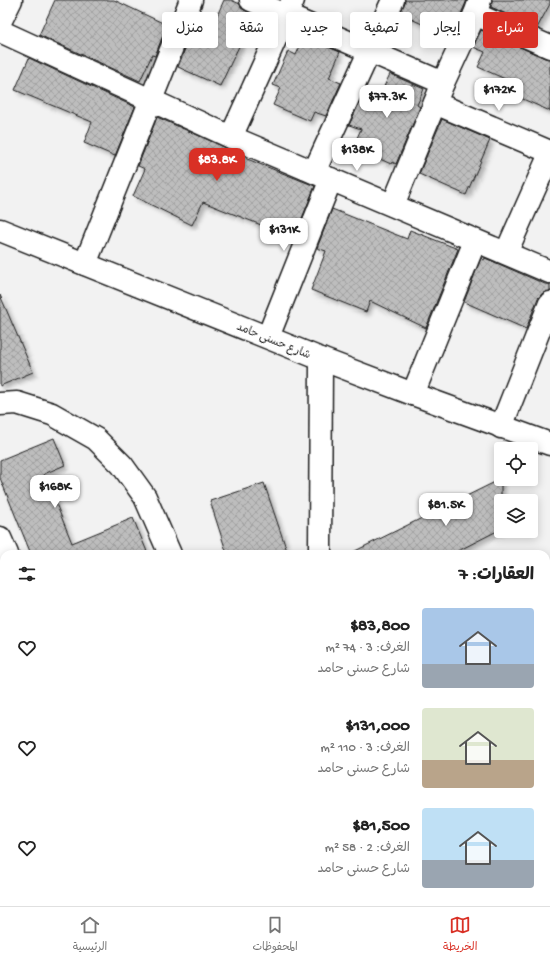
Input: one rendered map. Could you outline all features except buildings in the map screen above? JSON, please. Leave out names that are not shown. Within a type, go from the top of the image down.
[{"type":"street","points":[[0,22],[11,0]]},
{"type":"street","points":[[85,264],[191,0]]},
{"type":"street","points":[[251,0],[290,8],[370,52],[439,93],[550,153],[506,253]]},
{"type":"street","points":[[268,337],[323,176],[370,52],[393,0]]},
{"type":"street","points":[[393,205],[439,93],[477,7],[550,47]]},
{"type":"street","points":[[231,137],[290,8]]},
{"type":"street","points":[[0,31],[231,137],[550,272]]},
{"type":"street","name":"شارع حسنى حامد","points":[[0,230],[321,359],[550,444]]},
{"type":"street","points":[[413,394],[475,240]]},
{"type":"street","points":[[501,427],[550,304]]},
{"type":"street","points":[[320,550],[321,359]]},
{"type":"street","points":[[0,404],[17,403],[52,414],[96,440],[122,465],[145,497],[168,550]]},
{"type":"street","points":[[0,538],[5,550]]}]
